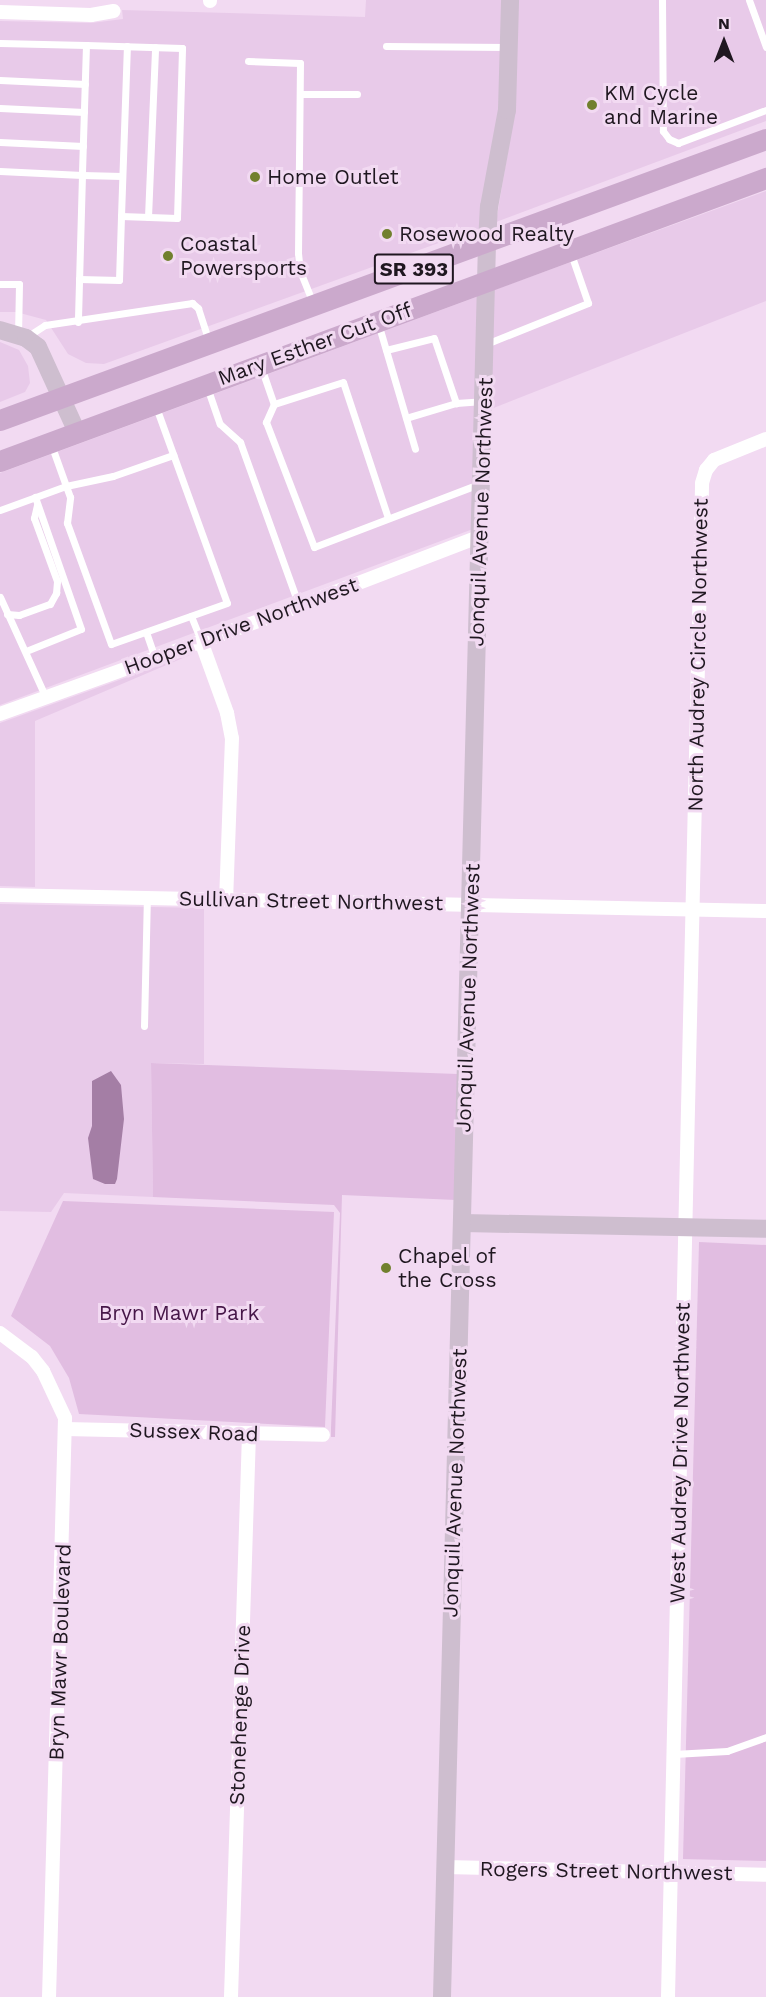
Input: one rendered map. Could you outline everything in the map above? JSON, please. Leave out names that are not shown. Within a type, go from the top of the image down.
[{"type":"main road","name":"Mary Esther Cut Off","points":[[0,420],[766,139]]},
{"type":"main road","name":"Mary Esther Cut Off","points":[[0,461],[766,178]]},
{"type":"street","name":"Jonquil Avenue Northwest","points":[[442,1997],[487,243],[489,207],[507,110],[510,0]]},
{"type":"street","points":[[0,12],[91,15],[114,11]]},
{"type":"street","points":[[0,330],[22,336],[47,362],[77,432]]},
{"type":"street","name":"North Audrey Circle Northwest","points":[[693,909],[702,483],[706,470],[714,460],[766,439]]},
{"type":"street","name":"Hooper Drive Northwest","points":[[0,714],[299,606],[480,536]]},
{"type":"street","points":[[201,641],[227,713],[232,738],[226,900]]},
{"type":"street","name":"Sullivan Street Northwest","points":[[0,895],[766,911]]},
{"type":"street","name":"West Audrey Drive Northwest","points":[[668,1997],[693,909]]},
{"type":"street","points":[[463,1222],[766,1229]]},
{"type":"street","name":"Bryn Mawr Boulevard","points":[[0,1333],[32,1357],[43,1371],[54,1388],[66,1429],[49,1997]]},
{"type":"street","name":"Sussex Road","points":[[66,1429],[323,1435]]},
{"type":"street","name":"Stonehenge Drive","points":[[231,1997],[249,1433]]},
{"type":"street","name":"Rogers Street Northwest","points":[[445,1867],[766,1875]]},
{"type":"lane","points":[[662,0],[663,131],[669,140],[678,143],[766,110]]},
{"type":"lane","points":[[750,0],[766,47]]},
{"type":"lane","points":[[0,43],[182,48],[177,218],[121,216]]},
{"type":"lane","points":[[78,322],[86,45]]},
{"type":"lane","points":[[79,279],[119,280],[127,46]]},
{"type":"lane","points":[[386,46],[509,47]]},
{"type":"lane","points":[[148,217],[155,47]]},
{"type":"lane","points":[[248,61],[300,63],[298,253],[300,271],[314,305]]},
{"type":"lane","points":[[0,80],[85,84]]},
{"type":"lane","points":[[300,94],[357,94]]},
{"type":"lane","points":[[0,108],[84,112]]},
{"type":"lane","points":[[0,142],[83,146]]},
{"type":"lane","points":[[0,171],[122,176]]},
{"type":"lane","points":[[486,344],[588,303],[569,250]]},
{"type":"lane","points":[[0,284],[19,284],[22,336],[45,325],[78,322],[192,303],[198,308],[210,343]]},
{"type":"lane","points":[[377,321],[415,449]]},
{"type":"lane","points":[[386,350],[434,338],[456,403]]},
{"type":"lane","points":[[260,364],[274,404],[266,422],[314,547],[482,483]]},
{"type":"lane","points":[[274,404],[343,382],[388,518]]},
{"type":"lane","points":[[206,384],[220,424],[240,442],[299,606]]},
{"type":"lane","points":[[406,418],[456,403],[484,401]]},
{"type":"lane","points":[[50,442],[70,497],[68,523],[111,644],[191,616],[226,603],[155,404]]},
{"type":"lane","points":[[0,510],[37,501],[66,486],[113,476],[173,455]]},
{"type":"lane","points":[[7,614],[19,615],[50,604],[56,593],[57,580],[34,518],[37,501]]},
{"type":"lane","points":[[26,651],[81,629],[37,501]]},
{"type":"lane","points":[[0,597],[46,698]]},
{"type":"lane","points":[[191,616],[201,641]]},
{"type":"lane","points":[[146,632],[155,658]]},
{"type":"lane","points":[[144,1026],[147,898]]},
{"type":"lane","points":[[674,1754],[727,1751],[766,1737]]},
{"type":"shaded area","points":[[366,0],[502,0],[500,109],[480,228],[104,364],[86,363],[68,354],[46,320],[16,312],[0,312],[0,21],[91,23],[123,19],[122,10],[365,17]]},
{"type":"shaded area","points":[[518,0],[766,0],[766,121],[496,222],[515,110]]},
{"type":"shaded area","points":[[766,191],[766,301],[491,409],[494,290]]},
{"type":"shaded area","points":[[479,296],[473,529],[0,705],[0,473]]},
{"type":"shaded area","points":[[0,342],[19,350],[28,366],[30,383],[25,392],[0,402]]},
{"type":"shaded area","points":[[197,652],[35,721],[35,887],[0,886],[0,723]]},
{"type":"shaded area","points":[[0,904],[204,908],[204,1064],[151,1063],[153,1197],[64,1193],[51,1212],[0,1211]]},
{"type":"shaded area","points":[[111,1071],[121,1085],[124,1119],[117,1179],[115,1184],[105,1184],[93,1179],[88,1138],[92,1126],[92,1081]]},
{"type":"green space","points":[[151,1063],[458,1074],[456,1200],[342,1195],[335,1437],[331,1437],[331,1428],[340,1213],[334,1205],[153,1197]]},
{"type":"green space","name":"Bryn Mawr Park","points":[[63,1201],[334,1212],[325,1427],[79,1414],[69,1378],[50,1346],[11,1316]]},
{"type":"green space","points":[[699,1242],[766,1245],[766,1861],[683,1859]]},
{"type":"place","name":"KM Cycle and Marine","points":[[592,105]]},
{"type":"place","name":"Home Outlet","points":[[255,177]]},
{"type":"place","name":"Rosewood Realty","points":[[387,234]]},
{"type":"place","name":"Coastal Powersports","points":[[168,256]]},
{"type":"place","name":"Chapel of the Cross","points":[[386,1268]]}]
